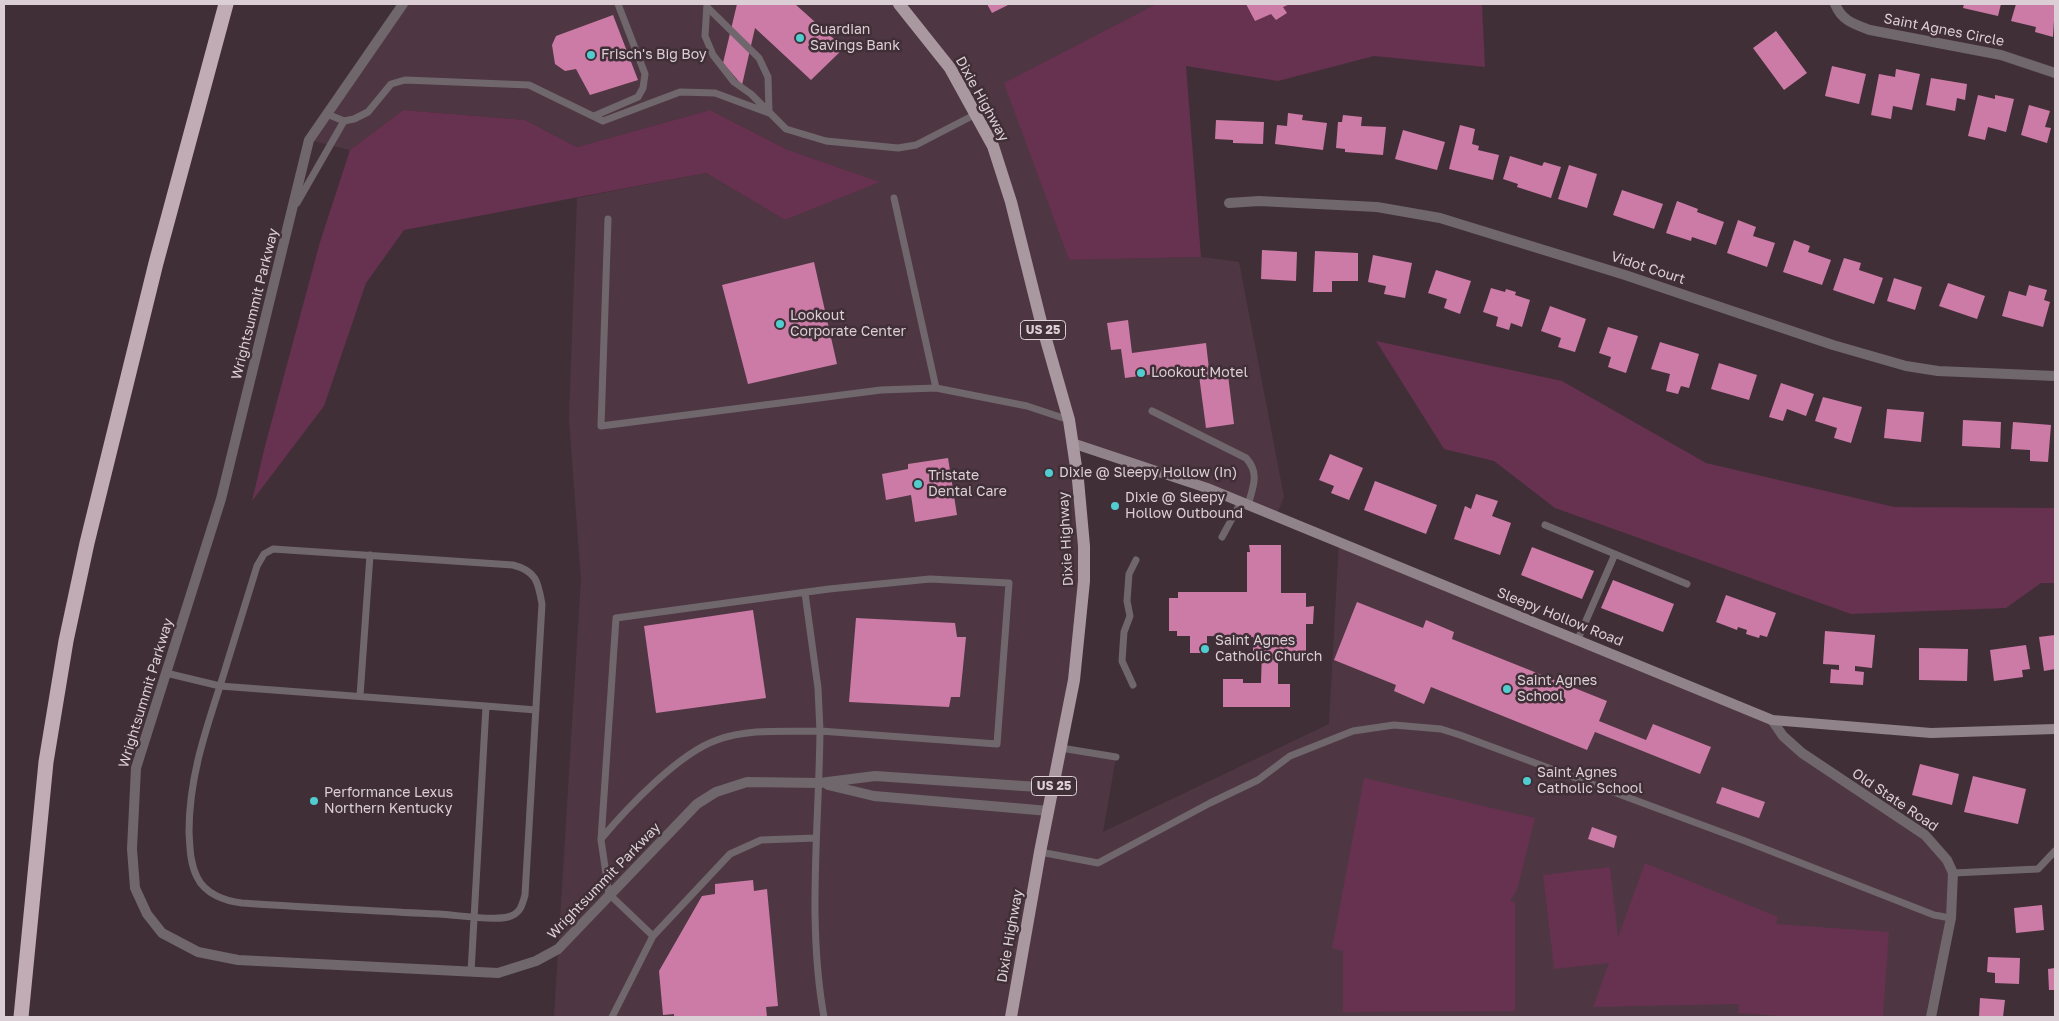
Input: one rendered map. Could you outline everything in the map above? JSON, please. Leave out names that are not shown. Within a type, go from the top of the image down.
[{"type":"highway","points":[[21,1017],[46,762],[66,641],[87,543],[156,262],[226,4]]},
{"type":"main road","name":"Dixie Highway","points":[[898,4],[950,68],[993,146],[1012,202],[1041,322],[1069,420],[1081,509],[1084,581],[1074,680],[1040,852],[1011,1017]]},
{"type":"main road","name":"Sleepy Hollow Road","points":[[1072,442],[1207,488],[1245,503],[1772,720],[1940,733],[2055,729]]},
{"type":"street","name":"Wrightsummit Parkway","points":[[403,4],[309,140],[222,499],[136,768],[132,849],[135,888],[148,914],[162,932],[198,952],[238,960],[498,973],[536,961],[558,949],[697,804],[716,792],[747,782],[820,782],[875,776],[1053,788]]},
{"type":"street","name":"Saint Agnes Circle","points":[[1835,4],[1839,12],[1849,23],[1870,30],[2001,55],[2055,73]]},
{"type":"street","name":"Vidot Court","points":[[1228,203],[1259,201],[1377,207],[1440,218],[1494,233],[1833,345],[1906,366],[1938,371],[2055,376]]},
{"type":"street","name":"Old State Road","points":[[1772,720],[1783,736],[1802,753],[1925,835],[1939,848],[1953,874]]},
{"type":"street","name":"Wrightsummit Parkway","points":[[820,782],[874,796],[1048,811]]},
{"type":"street","points":[[1931,1017],[1951,918],[1953,874]]},
{"type":"lane","points":[[594,116],[638,97],[643,88],[645,74],[618,4]]},
{"type":"lane","points":[[707,6],[759,58],[768,78],[769,113]]},
{"type":"lane","points":[[707,6],[705,36],[713,54],[734,82],[751,94],[786,129],[807,137],[898,148],[916,145],[976,114]]},
{"type":"lane","points":[[327,114],[344,121],[354,119],[368,112],[391,84],[405,80],[529,85],[603,120],[680,92],[715,92],[769,113]]},
{"type":"lane","points":[[293,210],[344,121]]},
{"type":"lane","points":[[894,198],[936,388]]},
{"type":"lane","points":[[608,219],[601,426],[880,390],[936,388],[1027,406],[1069,420]]},
{"type":"lane","points":[[1152,411],[1246,458],[1253,466],[1255,478],[1245,503],[1222,537]]},
{"type":"lane","points":[[1545,525],[1687,584]]},
{"type":"lane","points":[[273,549],[370,555],[513,565],[527,569],[538,582],[542,604],[525,895],[522,907],[515,914],[506,918],[224,901],[197,879],[190,855],[189,804],[197,758],[257,566],[264,554],[273,549]]},
{"type":"lane","points":[[1578,639],[1615,554]]},
{"type":"lane","points":[[360,696],[370,555]]},
{"type":"lane","points":[[1133,685],[1122,661],[1124,632],[1130,616],[1127,601],[1129,574],[1136,560]]},
{"type":"lane","points":[[601,840],[621,816],[686,756],[717,740],[750,732],[820,731],[997,744],[1009,583],[930,579],[805,592],[616,618],[601,840],[609,894],[653,936]]},
{"type":"lane","points":[[805,592],[818,688],[820,731],[815,928],[818,987],[824,1017]]},
{"type":"lane","points":[[166,673],[220,686],[536,710]]},
{"type":"lane","points":[[471,972],[486,706]]},
{"type":"lane","points":[[1040,852],[1098,863],[1210,802],[1258,780],[1299,752],[1352,731],[1388,725],[1425,726],[1460,735],[1745,841],[1934,915],[1951,918]]},
{"type":"lane","points":[[1061,748],[1116,757]]},
{"type":"lane","points":[[612,1017],[653,936],[730,854],[760,840],[816,838]]},
{"type":"lane","points":[[1953,874],[2038,870],[2055,852]]},
{"type":"shaded area","points":[[403,4],[1156,4],[1005,83],[1069,260],[1201,257],[1239,262],[1284,497],[1276,516],[1072,443],[1084,546],[1061,748],[1116,757],[1103,832],[1329,724],[1339,542],[1772,720],[1783,736],[1925,835],[1953,873],[1931,1017],[554,1017],[581,580],[569,419],[577,198],[706,173],[785,220],[879,182],[788,150],[710,110],[577,147],[525,120],[403,110],[350,150],[309,140]]},
{"type":"shaded area","points":[[1156,4],[1482,4],[1485,67],[1374,56],[1278,81],[1186,66],[1201,257],[1069,260],[1004,83]]},
{"type":"shaded area","points":[[403,110],[525,120],[577,147],[710,110],[788,150],[880,182],[785,220],[706,173],[404,230],[366,283],[324,406],[252,501],[320,242],[350,150]]},
{"type":"shaded area","points":[[1376,341],[1562,381],[1706,463],[1894,507],[2055,508],[2055,583],[2041,583],[2006,608],[1851,614],[1555,508],[1494,461],[1444,449]]},
{"type":"shaded area","points":[[1364,778],[1535,818],[1517,890],[1510,901],[1515,902],[1515,1011],[1343,1012],[1343,951],[1332,948]]},
{"type":"shaded area","points":[[1645,863],[1778,917],[1776,924],[1889,932],[1883,1017],[1794,1017],[1738,1013],[1739,1004],[1593,1007],[1609,963],[1554,969],[1543,875],[1610,867],[1618,937]]},
{"type":"building","name":"Guardian Savings Bank","points":[[737,4],[795,4],[844,48],[811,80],[755,28],[742,85],[723,63]]},
{"type":"building","points":[[987,4],[1010,4],[992,13]]},
{"type":"building","points":[[1246,4],[1290,4],[1283,7],[1287,13],[1276,20],[1271,14],[1255,21]]},
{"type":"building","points":[[1964,4],[2001,4],[1998,16],[1963,8]]},
{"type":"building","points":[[2016,4],[2055,4],[2053,37],[2035,32],[2036,27],[2011,21]]},
{"type":"building","name":"Frisch's Big Boy","points":[[613,15],[638,80],[590,95],[576,69],[565,71],[555,64],[552,45],[556,36]]},
{"type":"building","points":[[1776,31],[1807,73],[1784,90],[1753,48]]},
{"type":"building","points":[[1832,66],[1866,74],[1859,104],[1825,96]]},
{"type":"building","points":[[1896,69],[1920,74],[1912,110],[1893,106],[1891,119],[1871,115],[1879,74],[1895,77]]},
{"type":"building","points":[[1931,78],[1967,84],[1965,100],[1957,98],[1955,111],[1926,105]]},
{"type":"building","points":[[1978,95],[1995,99],[1995,95],[2014,99],[2006,132],[1988,127],[1985,140],[1968,136]]},
{"type":"building","points":[[2029,105],[2050,111],[2045,127],[2051,128],[2047,143],[2021,135]]},
{"type":"building","points":[[1288,113],[1303,115],[1302,120],[1327,123],[1323,150],[1275,144],[1277,125],[1287,126]]},
{"type":"building","points":[[1343,115],[1362,117],[1361,126],[1386,127],[1383,155],[1345,152],[1345,149],[1336,148],[1338,122],[1342,122]]},
{"type":"building","points":[[1216,120],[1264,122],[1263,144],[1233,143],[1233,140],[1215,139]]},
{"type":"building","points":[[1460,125],[1475,129],[1472,144],[1479,146],[1478,150],[1499,155],[1493,180],[1449,169]]},
{"type":"building","points":[[1403,130],[1445,142],[1437,170],[1395,159]]},
{"type":"building","points":[[1510,156],[1542,166],[1544,162],[1561,167],[1551,198],[1517,187],[1518,184],[1503,179]]},
{"type":"building","points":[[1569,165],[1597,174],[1587,208],[1558,199]]},
{"type":"building","points":[[1622,190],[1663,204],[1654,229],[1613,215]]},
{"type":"building","points":[[1677,201],[1698,209],[1697,212],[1724,222],[1716,245],[1692,237],[1691,241],[1666,233]]},
{"type":"building","points":[[1738,220],[1756,227],[1753,236],[1775,243],[1767,267],[1727,253]]},
{"type":"building","points":[[1794,240],[1810,246],[1808,252],[1831,260],[1822,285],[1783,272]]},
{"type":"building","points":[[1262,250],[1297,252],[1296,281],[1261,279]]},
{"type":"building","points":[[1315,251],[1358,253],[1358,281],[1332,281],[1332,292],[1313,292]]},
{"type":"building","points":[[1373,255],[1412,263],[1405,298],[1384,294],[1386,286],[1368,282]]},
{"type":"building","points":[[1844,258],[1861,263],[1859,270],[1883,278],[1874,304],[1833,290]]},
{"type":"building","name":"Lookout Corporate Center","points":[[814,262],[837,364],[748,384],[722,285]]},
{"type":"building","points":[[1436,270],[1471,281],[1460,314],[1444,308],[1447,299],[1428,293]]},
{"type":"building","points":[[1894,278],[1922,287],[1915,310],[1887,301]]},
{"type":"building","points":[[1948,283],[1985,296],[1977,319],[1939,306]]},
{"type":"building","points":[[2029,285],[2047,290],[2044,300],[2050,302],[2043,327],[2002,316],[2009,291],[2026,296]]},
{"type":"building","points":[[1491,288],[1505,292],[1506,289],[1516,292],[1515,295],[1530,300],[1522,327],[1511,323],[1509,330],[1496,326],[1498,317],[1483,312]]},
{"type":"building","points":[[1550,306],[1586,319],[1575,352],[1558,347],[1561,338],[1541,331]]},
{"type":"building","name":"Lookout Motel","points":[[1128,320],[1132,353],[1206,343],[1209,369],[1227,367],[1234,424],[1206,428],[1198,368],[1125,378],[1121,349],[1111,350],[1107,323]]},
{"type":"building","points":[[1608,327],[1638,336],[1626,373],[1608,367],[1611,357],[1599,353]]},
{"type":"building","points":[[1660,342],[1699,354],[1689,388],[1681,386],[1678,394],[1666,391],[1670,374],[1651,369]]},
{"type":"building","points":[[1719,363],[1757,375],[1749,400],[1711,389]]},
{"type":"building","points":[[1781,383],[1814,394],[1806,416],[1787,409],[1783,421],[1769,417]]},
{"type":"building","points":[[1823,397],[1862,407],[1851,443],[1834,438],[1837,428],[1815,421]]},
{"type":"building","points":[[1887,409],[1924,412],[1921,442],[1884,438]]},
{"type":"building","points":[[1963,420],[2001,422],[2000,448],[1962,446]]},
{"type":"building","points":[[2013,422],[2051,425],[2048,462],[2030,461],[2030,450],[2011,449]]},
{"type":"building","points":[[1330,454],[1363,468],[1349,500],[1331,493],[1334,486],[1319,480]]},
{"type":"building","name":"Tristate Dental Care","points":[[948,458],[957,515],[915,522],[911,495],[886,500],[882,474],[908,469],[908,464]]},
{"type":"building","points":[[1375,481],[1437,505],[1426,534],[1364,510]]},
{"type":"building","points":[[1476,494],[1498,501],[1492,516],[1511,523],[1500,555],[1454,539],[1465,506],[1471,509]]},
{"type":"building","points":[[1249,545],[1281,545],[1281,593],[1306,593],[1306,607],[1314,606],[1313,624],[1306,624],[1306,661],[1278,661],[1278,684],[1290,684],[1290,707],[1223,707],[1223,679],[1243,679],[1243,683],[1261,683],[1262,651],[1253,651],[1253,637],[1207,636],[1207,653],[1190,653],[1190,636],[1177,636],[1177,631],[1169,631],[1169,598],[1178,598],[1178,592],[1247,592],[1247,552],[1250,552]]},
{"type":"building","points":[[1532,547],[1594,571],[1582,599],[1521,575]]},
{"type":"building","points":[[1613,580],[1674,604],[1663,632],[1601,608]]},
{"type":"building","points":[[1726,595],[1776,613],[1767,637],[1760,635],[1759,638],[1746,634],[1747,630],[1738,627],[1737,630],[1716,622]]},
{"type":"building","name":"Saint Agnes School","points":[[1357,602],[1423,628],[1426,620],[1454,632],[1452,639],[1607,701],[1599,721],[1646,740],[1653,724],[1711,747],[1700,774],[1595,732],[1587,750],[1431,687],[1424,704],[1394,691],[1396,685],[1334,660]]},
{"type":"building","points":[[753,610],[766,698],[656,713],[644,626]]},
{"type":"building","points":[[856,618],[955,623],[957,637],[966,637],[960,697],[951,697],[949,707],[849,702]]},
{"type":"building","points":[[1825,631],[1875,635],[1872,668],[1855,666],[1855,671],[1864,672],[1863,685],[1830,683],[1831,669],[1839,670],[1839,665],[1823,664]]},
{"type":"building","points":[[2055,635],[2055,669],[2044,671],[2039,637]]},
{"type":"building","points":[[2026,645],[2030,669],[2022,670],[2023,677],[1994,681],[1990,650]]},
{"type":"building","points":[[1919,648],[1968,649],[1967,681],[1919,680]]},
{"type":"building","points":[[1920,764],[1959,774],[1952,805],[1912,795]]},
{"type":"building","points":[[1973,776],[2026,789],[2018,824],[1964,812]]},
{"type":"building","points":[[1722,787],[1765,802],[1759,818],[1716,803]]},
{"type":"building","points":[[1592,827],[1617,836],[1614,848],[1588,839]]},
{"type":"building","points":[[753,880],[754,891],[767,889],[778,1006],[766,1007],[767,1017],[674,1017],[674,1014],[663,1015],[659,971],[702,896],[715,894],[715,884]]},
{"type":"building","points":[[2042,905],[2044,930],[2016,933],[2014,908]]},
{"type":"building","points":[[1988,957],[2020,958],[2019,984],[1995,983],[1995,973],[1987,972]]},
{"type":"building","points":[[2055,968],[2055,990],[2049,990],[2048,969]]},
{"type":"building","points":[[1980,998],[2005,1000],[2003,1017],[1979,1017]]},
{"type":"place","name":"Guardian Savings Bank","points":[[800,38]]},
{"type":"place","name":"Frisch's Big Boy","points":[[591,55]]},
{"type":"place","name":"Lookout Corporate Center","points":[[780,324]]},
{"type":"place","name":"Lookout Motel","points":[[1141,373]]},
{"type":"place","name":"Dixie @ Sleepy Hollow (In)","points":[[1049,473]]},
{"type":"place","name":"Tristate Dental Care","points":[[918,484]]},
{"type":"place","name":"Dixie @ Sleepy Hollow Outbound","points":[[1115,506]]},
{"type":"place","name":"Saint Agnes Catholic Church","points":[[1205,649]]},
{"type":"place","name":"Saint Agnes School","points":[[1507,689]]},
{"type":"place","name":"Saint Agnes Catholic School","points":[[1527,781]]},
{"type":"place","name":"Performance Lexus Northern Kentucky","points":[[314,801]]}]
